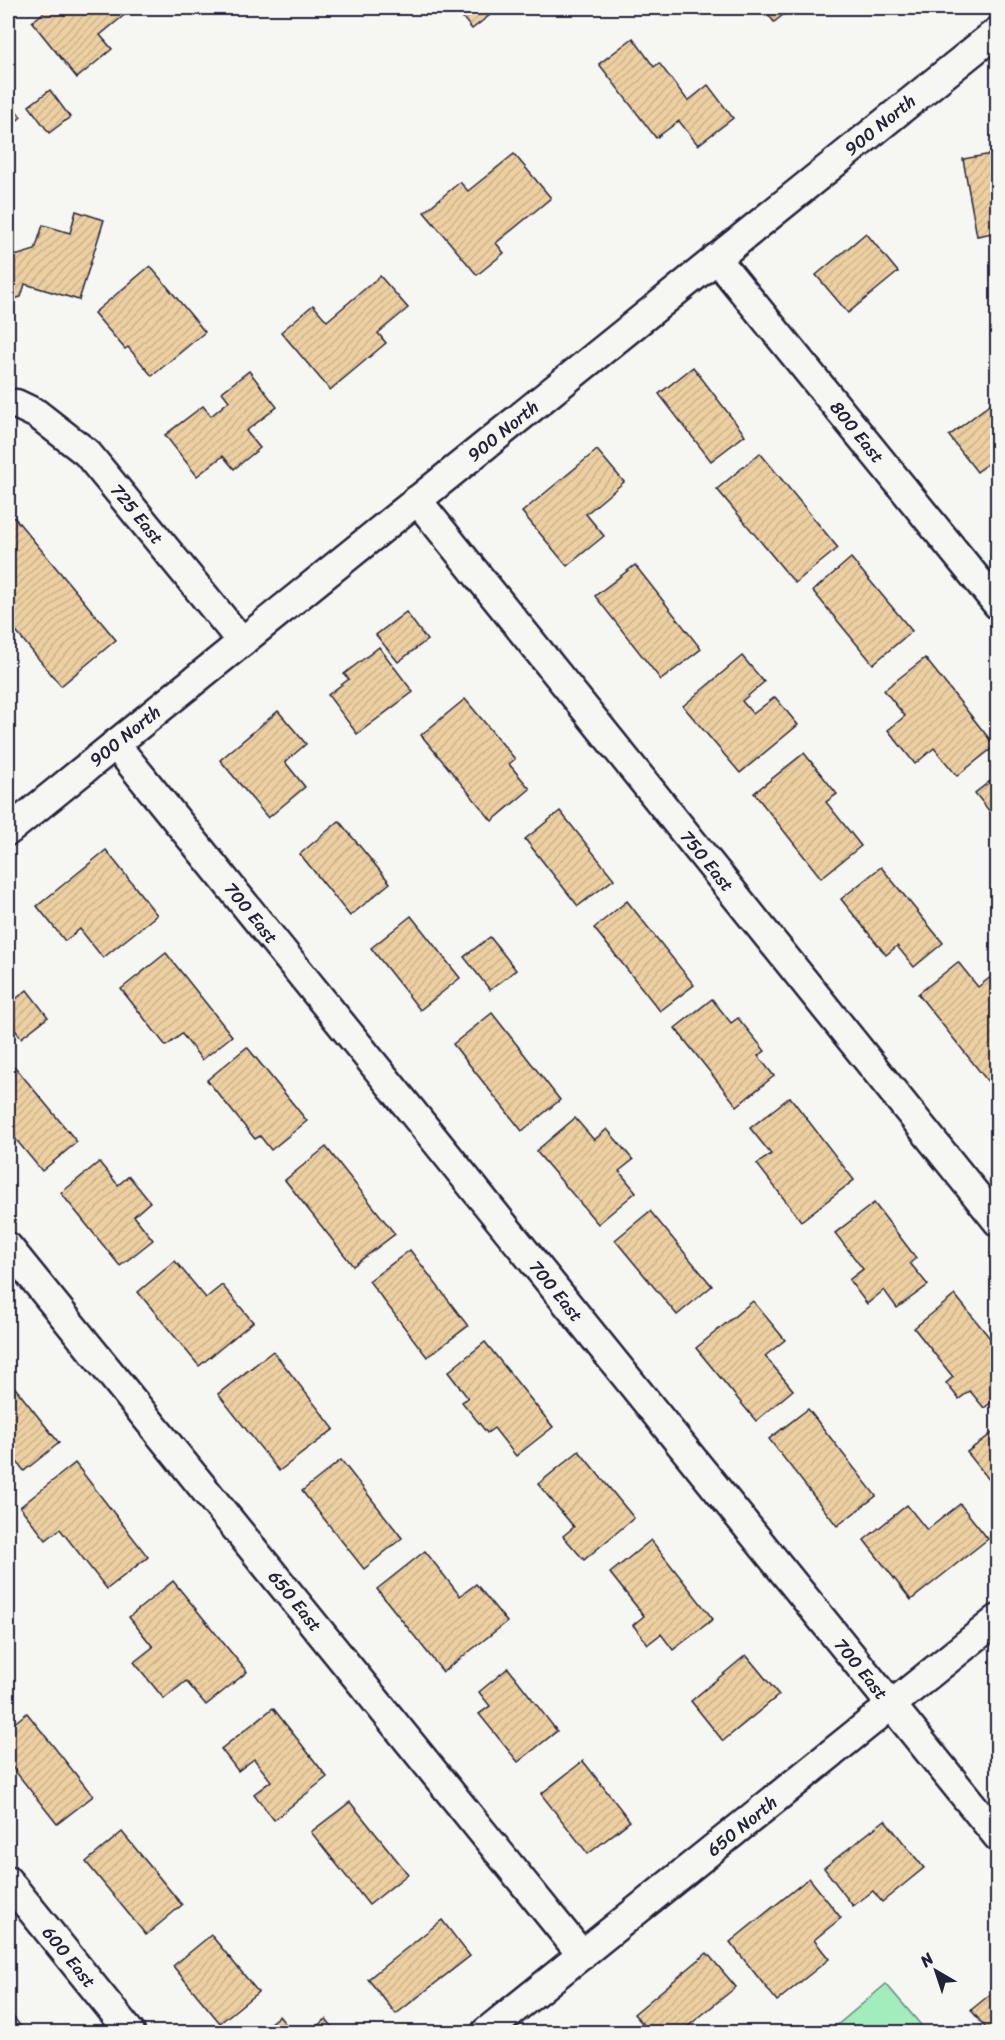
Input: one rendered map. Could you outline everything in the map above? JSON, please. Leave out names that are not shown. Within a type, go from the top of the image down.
[{"type":"street","name":"900 North","points":[[8,831],[998,31]]},
{"type":"street","name":"800 East","points":[[716,258],[998,605]]},
{"type":"street","name":"725 East","points":[[16,404],[37,414],[87,453],[242,642]]},
{"type":"street","name":"750 East","points":[[417,500],[998,1222]]},
{"type":"street","name":"700 East","points":[[115,744],[998,1837]]},
{"type":"street","name":"650 East","points":[[8,1246],[582,1955]]},
{"type":"street","name":"650 North","points":[[486,2032],[998,1619]]},
{"type":"street","name":"600 East","points":[[8,1881],[130,2032]]},
{"type":"green space","points":[[886,1984],[927,2032],[829,2032]]},
{"type":"building","points":[[49,8],[133,8],[100,35],[112,49],[77,78],[32,22]]},
{"type":"building","points":[[455,8],[499,8],[472,29]]},
{"type":"building","points":[[763,8],[792,8],[774,22]]},
{"type":"building","points":[[633,38],[654,67],[659,63],[688,101],[708,85],[733,118],[698,145],[679,121],[656,138],[599,64]]},
{"type":"building","points":[[50,90],[70,117],[49,133],[29,106]]},
{"type":"building","points":[[8,100],[21,117],[8,129]]},
{"type":"building","points":[[998,153],[998,232],[977,236],[963,159]]},
{"type":"building","points":[[514,154],[551,198],[496,243],[504,253],[477,275],[424,212],[460,182],[468,191]]},
{"type":"building","points":[[76,211],[104,220],[79,300],[25,284],[21,297],[8,301],[8,258],[35,250],[43,225],[70,233]]},
{"type":"building","points":[[866,233],[898,272],[848,313],[816,275]]},
{"type":"building","points":[[150,266],[205,332],[152,376],[128,347],[125,349],[94,313]]},
{"type":"building","points":[[380,276],[408,308],[378,333],[386,343],[330,390],[281,332],[313,305],[327,321]]},
{"type":"building","points":[[693,367],[745,435],[711,461],[659,394]]},
{"type":"building","points":[[249,371],[277,407],[246,431],[260,448],[234,469],[223,456],[197,476],[165,435],[203,406],[211,416],[229,401],[222,392]]},
{"type":"building","points":[[998,398],[998,456],[977,472],[949,436]]},
{"type":"building","points":[[597,450],[624,482],[586,514],[604,536],[567,566],[522,512]]},
{"type":"building","points":[[760,453],[838,548],[795,583],[717,489]]},
{"type":"building","points":[[14,517],[116,640],[61,686],[8,622],[8,523]]},
{"type":"building","points":[[851,558],[912,631],[873,664],[813,591]]},
{"type":"building","points":[[635,565],[701,649],[661,680],[595,596]]},
{"type":"building","points":[[406,612],[427,640],[398,662],[376,635]]},
{"type":"building","points":[[379,647],[413,692],[357,734],[328,695],[349,679],[344,674]]},
{"type":"building","points":[[742,656],[764,682],[742,701],[753,714],[775,697],[798,725],[740,773],[683,706]]},
{"type":"building","points":[[925,658],[995,746],[957,776],[934,748],[915,764],[888,730],[905,716],[884,690]]},
{"type":"building","points":[[465,699],[515,759],[509,764],[530,789],[492,821],[421,735]]},
{"type":"building","points":[[278,711],[306,744],[285,762],[305,787],[268,818],[220,760]]},
{"type":"building","points":[[804,753],[837,794],[826,802],[861,846],[821,878],[754,793]]},
{"type":"building","points":[[998,775],[998,822],[975,793]]},
{"type":"building","points":[[560,811],[614,879],[578,906],[525,839]]},
{"type":"building","points":[[339,821],[390,883],[350,916],[300,854]]},
{"type":"building","points":[[106,850],[157,915],[103,958],[80,929],[65,941],[37,906]]},
{"type":"building","points":[[881,867],[943,943],[914,967],[897,946],[886,955],[841,899]]},
{"type":"building","points":[[627,901],[694,985],[660,1011],[594,928]]},
{"type":"building","points":[[411,916],[460,978],[420,1010],[371,948]]},
{"type":"building","points":[[490,937],[516,970],[490,990],[464,957]]},
{"type":"building","points":[[166,953],[232,1036],[202,1060],[182,1034],[166,1046],[121,989]]},
{"type":"building","points":[[958,962],[978,987],[992,976],[998,983],[998,1076],[989,1083],[918,994]]},
{"type":"building","points":[[27,990],[48,1017],[21,1038],[8,1020],[8,1005]]},
{"type":"building","points":[[712,999],[731,1023],[738,1018],[765,1051],[758,1056],[774,1076],[737,1106],[675,1028]]},
{"type":"building","points":[[492,1013],[560,1100],[522,1131],[453,1044]]},
{"type":"building","points":[[247,1047],[307,1121],[271,1150],[260,1136],[255,1139],[207,1080]]},
{"type":"building","points":[[15,1067],[77,1142],[42,1171],[8,1130],[8,1073]]},
{"type":"building","points":[[790,1097],[854,1180],[801,1221],[757,1164],[771,1154],[750,1128]]},
{"type":"building","points":[[575,1118],[594,1140],[607,1129],[633,1160],[619,1171],[636,1192],[598,1224],[536,1151]]},
{"type":"building","points":[[326,1147],[395,1234],[353,1266],[285,1180]]},
{"type":"building","points":[[99,1162],[118,1185],[129,1176],[150,1202],[134,1216],[153,1240],[120,1266],[61,1193]]},
{"type":"building","points":[[874,1203],[916,1258],[910,1263],[928,1285],[897,1308],[884,1290],[867,1304],[849,1280],[863,1269],[835,1233]]},
{"type":"building","points":[[650,1211],[712,1286],[677,1315],[615,1240]]},
{"type":"building","points":[[410,1250],[468,1326],[427,1357],[369,1281]]},
{"type":"building","points":[[175,1261],[206,1298],[222,1285],[253,1322],[199,1366],[138,1292]]},
{"type":"building","points":[[955,1295],[998,1348],[998,1397],[984,1408],[970,1391],[959,1399],[946,1383],[953,1377],[914,1328]]},
{"type":"building","points":[[753,1301],[785,1340],[765,1356],[793,1390],[756,1421],[696,1348]]},
{"type":"building","points":[[485,1342],[553,1427],[516,1456],[494,1428],[487,1433],[462,1402],[468,1398],[448,1372]]},
{"type":"building","points":[[273,1351],[334,1429],[279,1471],[218,1394]]},
{"type":"building","points":[[8,1379],[59,1443],[24,1471],[8,1450]]},
{"type":"building","points":[[808,1409],[876,1496],[837,1526],[769,1439]]},
{"type":"building","points":[[998,1429],[998,1491],[967,1452]]},
{"type":"building","points":[[579,1451],[634,1518],[584,1560],[563,1536],[574,1527],[538,1484]]},
{"type":"building","points":[[341,1460],[402,1538],[364,1569],[302,1491]]},
{"type":"building","points":[[75,1463],[148,1557],[107,1589],[60,1529],[46,1540],[20,1507]]},
{"type":"building","points":[[960,1504],[988,1539],[911,1600],[864,1540],[907,1505],[927,1530]]},
{"type":"building","points":[[651,1540],[713,1619],[673,1650],[661,1634],[648,1644],[633,1625],[644,1616],[610,1573]]},
{"type":"building","points":[[425,1551],[460,1596],[476,1584],[507,1622],[443,1672],[377,1589]]},
{"type":"building","points":[[173,1581],[247,1672],[206,1705],[186,1681],[164,1699],[134,1662],[153,1647],[129,1617]]},
{"type":"building","points":[[746,1655],[779,1695],[723,1741],[691,1701]]},
{"type":"building","points":[[508,1668],[557,1731],[518,1762],[479,1714],[490,1706],[479,1692]]},
{"type":"building","points":[[273,1708],[327,1777],[274,1820],[254,1794],[271,1781],[254,1759],[238,1771],[221,1749]]},
{"type":"building","points":[[27,1713],[93,1796],[57,1824],[8,1762],[8,1728]]},
{"type":"building","points":[[583,1761],[630,1821],[588,1854],[541,1794]]},
{"type":"building","points":[[350,1802],[408,1874],[369,1905],[311,1832]]},
{"type":"building","points":[[885,1820],[924,1868],[882,1902],[873,1891],[853,1906],[824,1868]]},
{"type":"building","points":[[122,1832],[182,1905],[146,1935],[86,1862]]},
{"type":"building","points":[[809,1878],[841,1918],[814,1940],[829,1959],[777,2001],[730,1942]]},
{"type":"building","points":[[442,1920],[470,1956],[396,2014],[368,1979]]},
{"type":"building","points":[[211,1935],[258,1992],[220,2023],[173,1966]]},
{"type":"building","points":[[707,1953],[736,1987],[681,2032],[650,2032],[634,2014]]},
{"type":"building","points":[[998,1988],[998,2032],[989,2032],[971,2010]]},
{"type":"building","points":[[8,2010],[22,2028],[16,2032],[8,2032]]},
{"type":"building","points":[[279,2016],[292,2032],[259,2032]]},
{"type":"building","points":[[326,2019],[337,2032],[309,2032]]},
{"type":"building","points":[[618,2026],[624,2032],[611,2032]]}]
